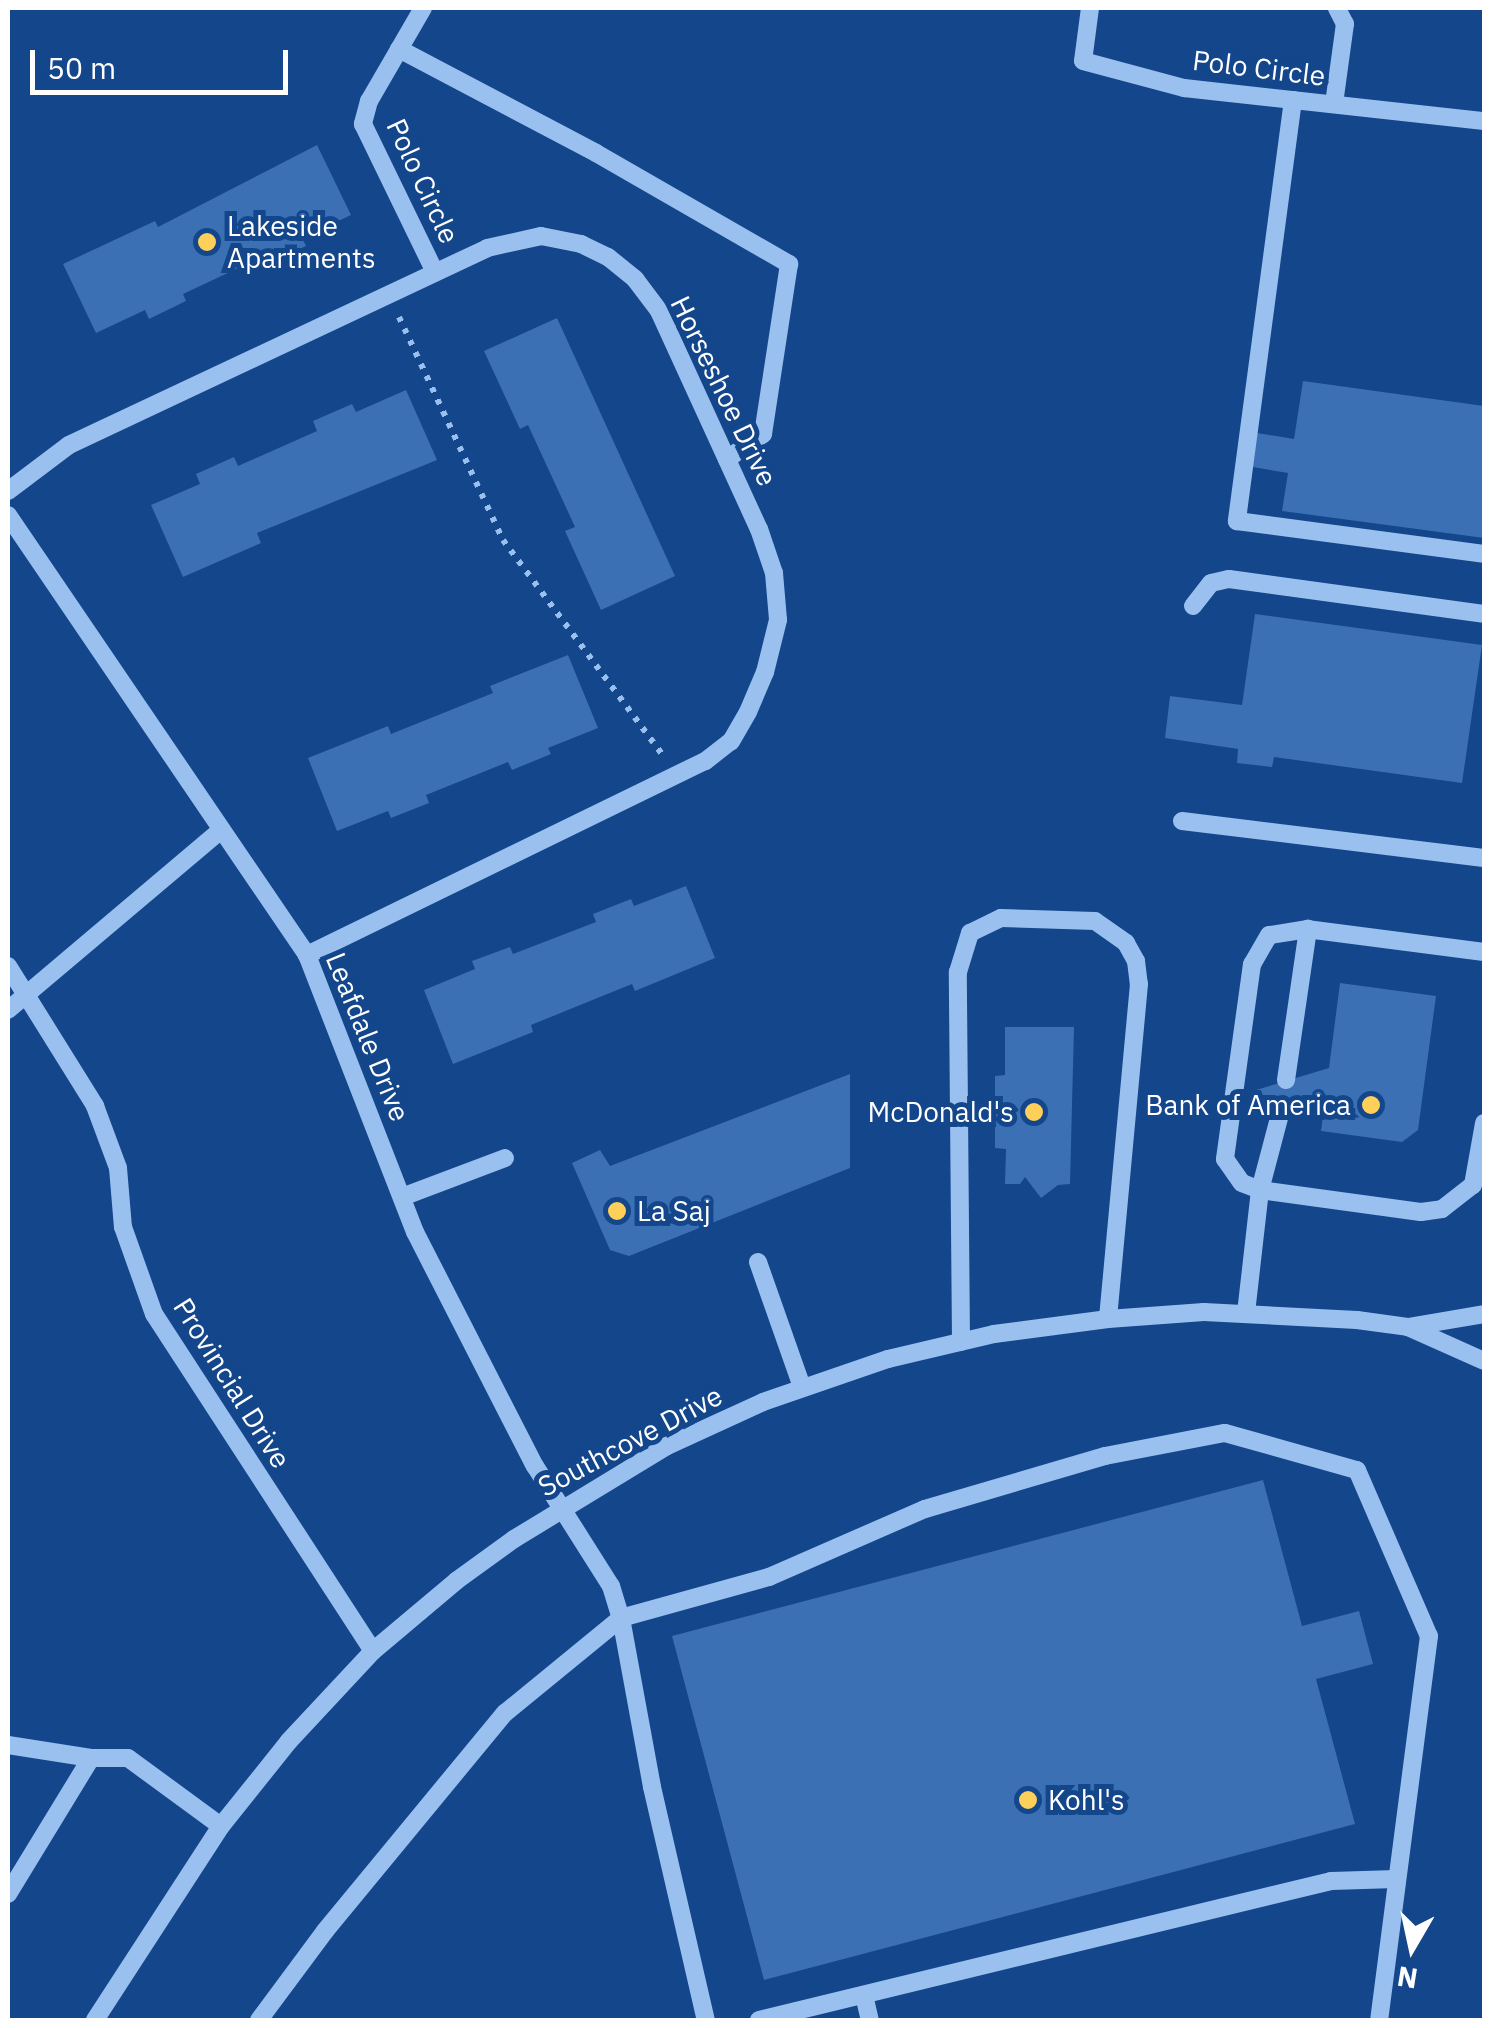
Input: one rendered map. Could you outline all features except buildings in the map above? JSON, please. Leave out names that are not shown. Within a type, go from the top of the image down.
[{"type":"street","name":"Polo Circle","points":[[423,8],[369,102],[363,124],[435,272]]},
{"type":"street","name":"Polo Circle","points":[[1090,8],[1084,62],[1184,88],[1484,121]]},
{"type":"street","points":[[1334,104],[1344,24],[1337,8]]},
{"type":"street","points":[[399,50],[596,153],[789,264],[763,434],[727,459]]},
{"type":"street","points":[[1293,100],[1237,521],[1484,554]]},
{"type":"street","name":"Horseshoe Drive","points":[[8,491],[69,445],[487,248],[541,236],[581,244],[608,256],[636,279],[658,311],[769,558],[778,620],[765,672],[730,740],[706,762],[307,955]]},
{"type":"street","name":"Leafdale Drive","points":[[8,516],[219,832],[307,955],[415,1232],[560,1507],[611,1586],[621,1618],[652,1788],[706,2020]]},
{"type":"street","points":[[1193,606],[1210,582],[1230,579],[1484,614]]},
{"type":"street","points":[[1182,822],[1484,858]]},
{"type":"street","points":[[8,1010],[219,832]]},
{"type":"street","points":[[961,1342],[958,972],[970,933],[1001,918],[1095,922],[1126,942],[1136,961],[1139,984],[1108,1319]]},
{"type":"street","points":[[1484,952],[1308,929],[1269,934],[1252,964],[1225,1159],[1242,1183],[1260,1190],[1421,1212],[1442,1209],[1473,1185],[1484,1123]]},
{"type":"street","points":[[1286,1080],[1308,929]]},
{"type":"street","name":"Provincial Drive","points":[[8,966],[95,1106],[118,1168],[123,1228],[154,1314],[373,1651]]},
{"type":"street","points":[[1246,1313],[1260,1190],[1282,1107]]},
{"type":"street","points":[[402,1197],[505,1158]]},
{"type":"street","points":[[758,1262],[802,1387]]},
{"type":"street","name":"Southcove Drive","points":[[95,2020],[220,1826],[289,1741],[373,1651],[456,1581],[560,1507],[667,1446],[802,1387],[961,1342],[1108,1319],[1246,1313],[1408,1328],[1484,1314]]},
{"type":"street","name":"Southcove Drive","points":[[1408,1328],[1484,1361]]},
{"type":"street","points":[[258,2020],[325,1931],[505,1713],[621,1618],[769,1577],[925,1509],[1105,1456],[1225,1433],[1357,1470],[1428,1636],[1379,2020]]},
{"type":"street","points":[[8,1746],[91,1758],[128,1758],[220,1826]]},
{"type":"street","points":[[8,1894],[91,1758]]},
{"type":"street","points":[[759,2020],[1332,1880],[1396,1879]]},
{"type":"street","points":[[864,1995],[870,2020]]},
{"type":"path","points":[[389,296],[503,540],[678,775]]},
{"type":"place","name":"Lakeside Apartments","points":[[207,242]]},
{"type":"place","name":"Bank of America","points":[[1371,1105]]},
{"type":"place","name":"McDonald's","points":[[1034,1112]]},
{"type":"place","name":"La Saj","points":[[617,1211]]},
{"type":"place","name":"Kohl's","points":[[1028,1800]]}]
